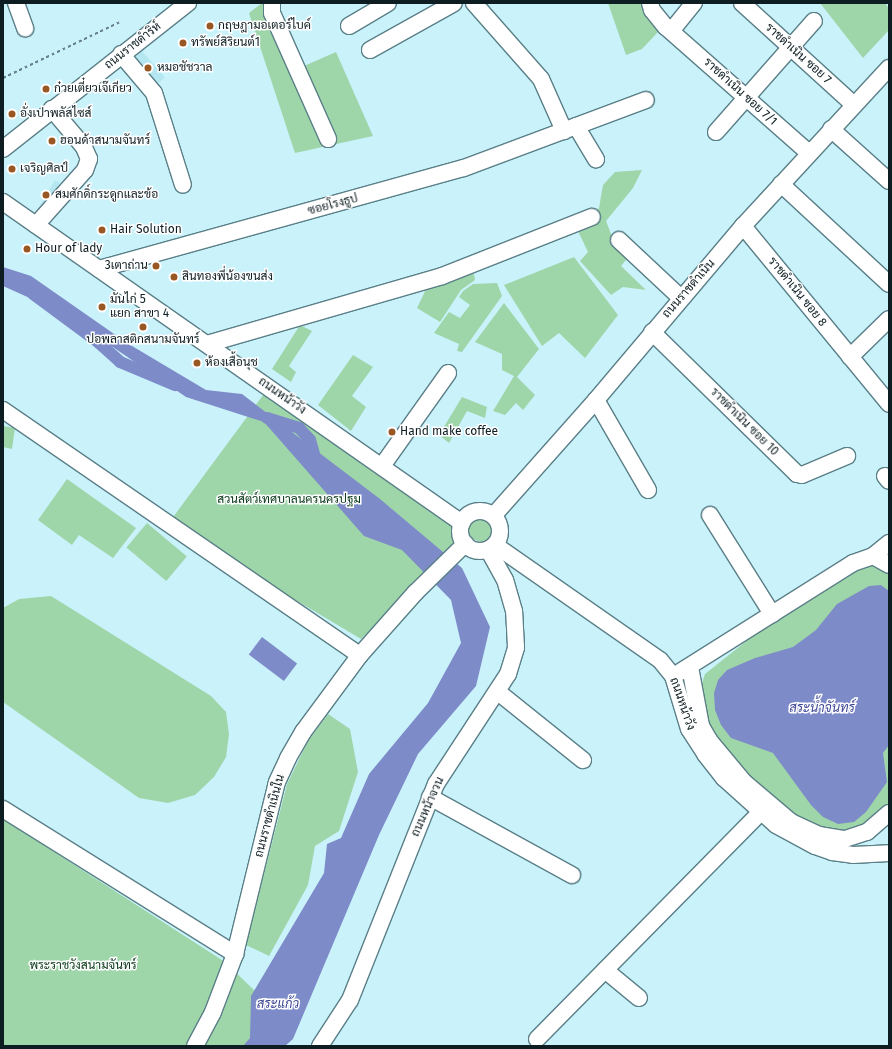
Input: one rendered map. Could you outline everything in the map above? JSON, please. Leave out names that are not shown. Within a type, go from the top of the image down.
[{"type":"street","points":[[16,3],[25,28]]},
{"type":"street","name":"ถนนราชดำริห์","points":[[3,149],[121,54],[188,3]]},
{"type":"street","points":[[272,3],[272,13],[328,139]]},
{"type":"street","points":[[370,50],[454,3]]},
{"type":"street","points":[[474,3],[538,74],[570,129],[596,159]]},
{"type":"street","name":"ราชดำเนิน ซอย 7/1","points":[[650,3],[652,10],[660,21],[672,30],[809,153]]},
{"type":"street","points":[[672,30],[693,3]]},
{"type":"street","name":"ราชดำเนิน ซอย 7","points":[[742,3],[790,49],[854,105]]},
{"type":"street","points":[[349,26],[386,4]]},
{"type":"street","points":[[716,132],[745,96],[790,49],[814,21]]},
{"type":"street","points":[[121,54],[154,93],[183,185]]},
{"type":"street","name":"ถนนราชดำเนิน","points":[[494,516],[596,400],[743,226],[889,68]]},
{"type":"street","name":"ซอยโรงธูป","points":[[99,269],[464,168],[646,100]]},
{"type":"street","points":[[36,225],[84,170],[89,159],[84,147],[52,109]]},
{"type":"street","points":[[831,129],[889,181]]},
{"type":"street","points":[[781,184],[889,284]]},
{"type":"street","name":"ถนนหน้าวัง","points":[[3,202],[462,522]]},
{"type":"street","points":[[207,344],[442,276],[592,217]]},
{"type":"street","name":"ราชดำเนิน ซอย 8","points":[[743,226],[889,404]]},
{"type":"street","points":[[619,240],[681,298]]},
{"type":"street","points":[[850,357],[889,319]]},
{"type":"street","name":"ราชดำเนิน ซอย 10","points":[[652,332],[797,474],[802,475],[846,456]]},
{"type":"street","points":[[382,466],[448,373]]},
{"type":"street","points":[[596,400],[648,490]]},
{"type":"street","points":[[3,410],[360,655]]},
{"type":"street","points":[[465,544],[460,534],[462,522],[476,511],[482,510],[494,516],[500,526],[498,539],[492,547]]},
{"type":"street","points":[[710,515],[772,614]]},
{"type":"street","points":[[673,676],[690,667],[853,563],[873,556],[889,543]]},
{"type":"street","name":"ถนนหน้าวัง","points":[[465,544],[476,550],[492,547],[660,660],[673,676],[689,729],[695,740],[724,778],[761,812],[794,835],[832,852],[853,855],[889,853]]},
{"type":"street","name":"ถนนราชดำเนินใน","points":[[195,1046],[214,1012],[235,954],[277,782],[302,732],[360,655],[416,592],[451,556],[465,544]]},
{"type":"street","name":"ถนนหน้าจวน","points":[[320,1046],[350,1000],[436,784],[498,692],[508,674],[516,647],[514,611],[505,580],[492,547]]},
{"type":"street","points":[[873,556],[889,565]]},
{"type":"street","points":[[690,667],[701,726],[744,782],[767,803],[803,830],[839,838],[866,832],[886,820]]},
{"type":"street","points":[[498,692],[583,760]]},
{"type":"street","points":[[430,797],[572,875]]},
{"type":"street","points":[[3,809],[235,954]]},
{"type":"street","points":[[537,1038],[761,812]]},
{"type":"street","points":[[605,970],[639,998]]},
{"type":"path","points":[[3,78],[120,22]]},
{"type":"shaded area","name":"หมอชัชวาล","points":[[142,51],[165,77],[154,87],[131,60]]},
{"type":"shaded area","points":[[55,180],[60,183],[42,213],[37,210]]},
{"type":"green space","points":[[262,3],[269,3],[304,66],[336,52],[373,136],[295,153],[249,13]]},
{"type":"green space","points":[[608,3],[644,3],[660,30],[642,49],[626,55]]},
{"type":"green space","points":[[820,3],[885,3],[889,9],[889,30],[863,58]]},
{"type":"green space","points":[[642,170],[633,188],[606,221],[613,239],[630,255],[621,266],[646,290],[623,287],[611,295],[580,261],[588,252],[577,229],[590,221],[599,208],[603,185],[615,172]]},
{"type":"green space","points":[[574,257],[618,315],[585,358],[559,333],[542,346],[504,285]]},
{"type":"green space","points":[[473,269],[475,280],[461,290],[440,322],[417,308],[428,285]]},
{"type":"green space","points":[[497,283],[502,296],[462,352],[457,351],[459,344],[434,333],[449,312],[460,318],[470,305],[459,297],[463,291],[473,284]]},
{"type":"green space","points":[[504,303],[539,349],[517,377],[535,395],[523,410],[516,403],[505,415],[493,411],[514,376],[502,370],[502,354],[475,342]]},
{"type":"green space","points":[[300,325],[312,331],[289,366],[296,372],[291,382],[272,369]]},
{"type":"green space","points":[[353,355],[373,367],[352,396],[366,407],[351,431],[318,405]]},
{"type":"green space","name":"สวนสัตว์เทศบาลนครนครปฐม","points":[[269,387],[468,521],[474,516],[483,516],[490,520],[494,529],[492,536],[487,542],[480,542],[469,537],[463,541],[361,639],[168,524]]},
{"type":"green space","points":[[462,397],[487,407],[485,418],[467,411],[449,443],[439,435]]},
{"type":"green space","points":[[3,426],[15,428],[12,449],[3,447]]},
{"type":"green space","points":[[67,479],[136,528],[113,558],[79,535],[72,545],[38,520]]},
{"type":"green space","points":[[147,523],[187,556],[166,581],[126,548]]},
{"type":"green space","name":"สระน้ำจันทร์","points":[[863,560],[889,567],[889,811],[866,831],[822,836],[745,782],[699,711],[701,686],[705,674],[803,596]]},
{"type":"green space","points":[[51,596],[211,696],[226,712],[229,734],[226,757],[214,777],[195,795],[168,803],[139,798],[3,702],[3,608],[19,599]]},
{"type":"green space","points":[[328,714],[350,729],[358,772],[339,831],[315,846],[308,885],[269,956],[246,945],[287,784],[308,741]]},
{"type":"green space","name":"พระราชวังสนามจันทร์","points":[[3,819],[225,962],[255,991],[267,1046],[3,1046]]},
{"type":"water","name":"สระแก้ว","points":[[3,267],[31,276],[127,343],[206,390],[242,394],[380,499],[462,568],[490,627],[476,686],[418,754],[379,835],[293,1039],[285,1046],[243,1046],[250,1038],[251,996],[324,873],[327,844],[341,838],[369,774],[428,703],[461,643],[451,600],[402,550],[364,536],[264,422],[186,397],[63,313],[3,286]]},
{"type":"water","name":"สระน้ำจันทร์","points":[[881,585],[889,591],[889,745],[883,753],[887,782],[866,812],[854,822],[838,824],[823,817],[811,805],[773,753],[731,738],[721,725],[715,710],[714,693],[718,680],[727,670],[755,658],[793,647],[816,630],[837,604],[869,586]]},
{"type":"water","points":[[262,637],[297,663],[284,681],[249,655]]},
{"type":"waterway","points":[[33,294],[98,342],[120,362],[175,385]]},
{"type":"waterway","points":[[267,418],[299,428],[310,440],[316,461]]},
{"type":"place","name":"กฤษฎามอเตอร์ไบค์","points":[[210,26]]},
{"type":"place","name":"ทรัพย์สิริยนต์1","points":[[183,43]]},
{"type":"place","name":"หมอชัชวาล","points":[[148,68]]},
{"type":"place","name":"ก๋วยเตี๋ยวเจ๊เกียว","points":[[46,89]]},
{"type":"place","name":"อั่งเปาพลัสไซส์","points":[[12,114]]},
{"type":"place","name":"ฮอนด้าสนามจันทร์","points":[[52,141]]},
{"type":"place","name":"เจริญศิลป์","points":[[12,169]]},
{"type":"place","name":"สมศักดิ์กระดูกและข้อ","points":[[46,195]]},
{"type":"place","name":"Hair Solution","points":[[102,230]]},
{"type":"place","name":"Hour of lady","points":[[27,249]]},
{"type":"place","name":"3เตาถ่าน","points":[[156,266]]},
{"type":"place","name":"สินทองพี่น้องขนส่ง","points":[[174,277]]},
{"type":"place","name":"มันไก่ 5 แยก สาขา 4","points":[[102,307]]},
{"type":"place","name":"ปอพลาสติกสนามจันทร์","points":[[143,327]]},
{"type":"place","name":"ห้องเสื้อนุช","points":[[197,363]]},
{"type":"place","name":"Hand make coffee","points":[[392,432]]}]
